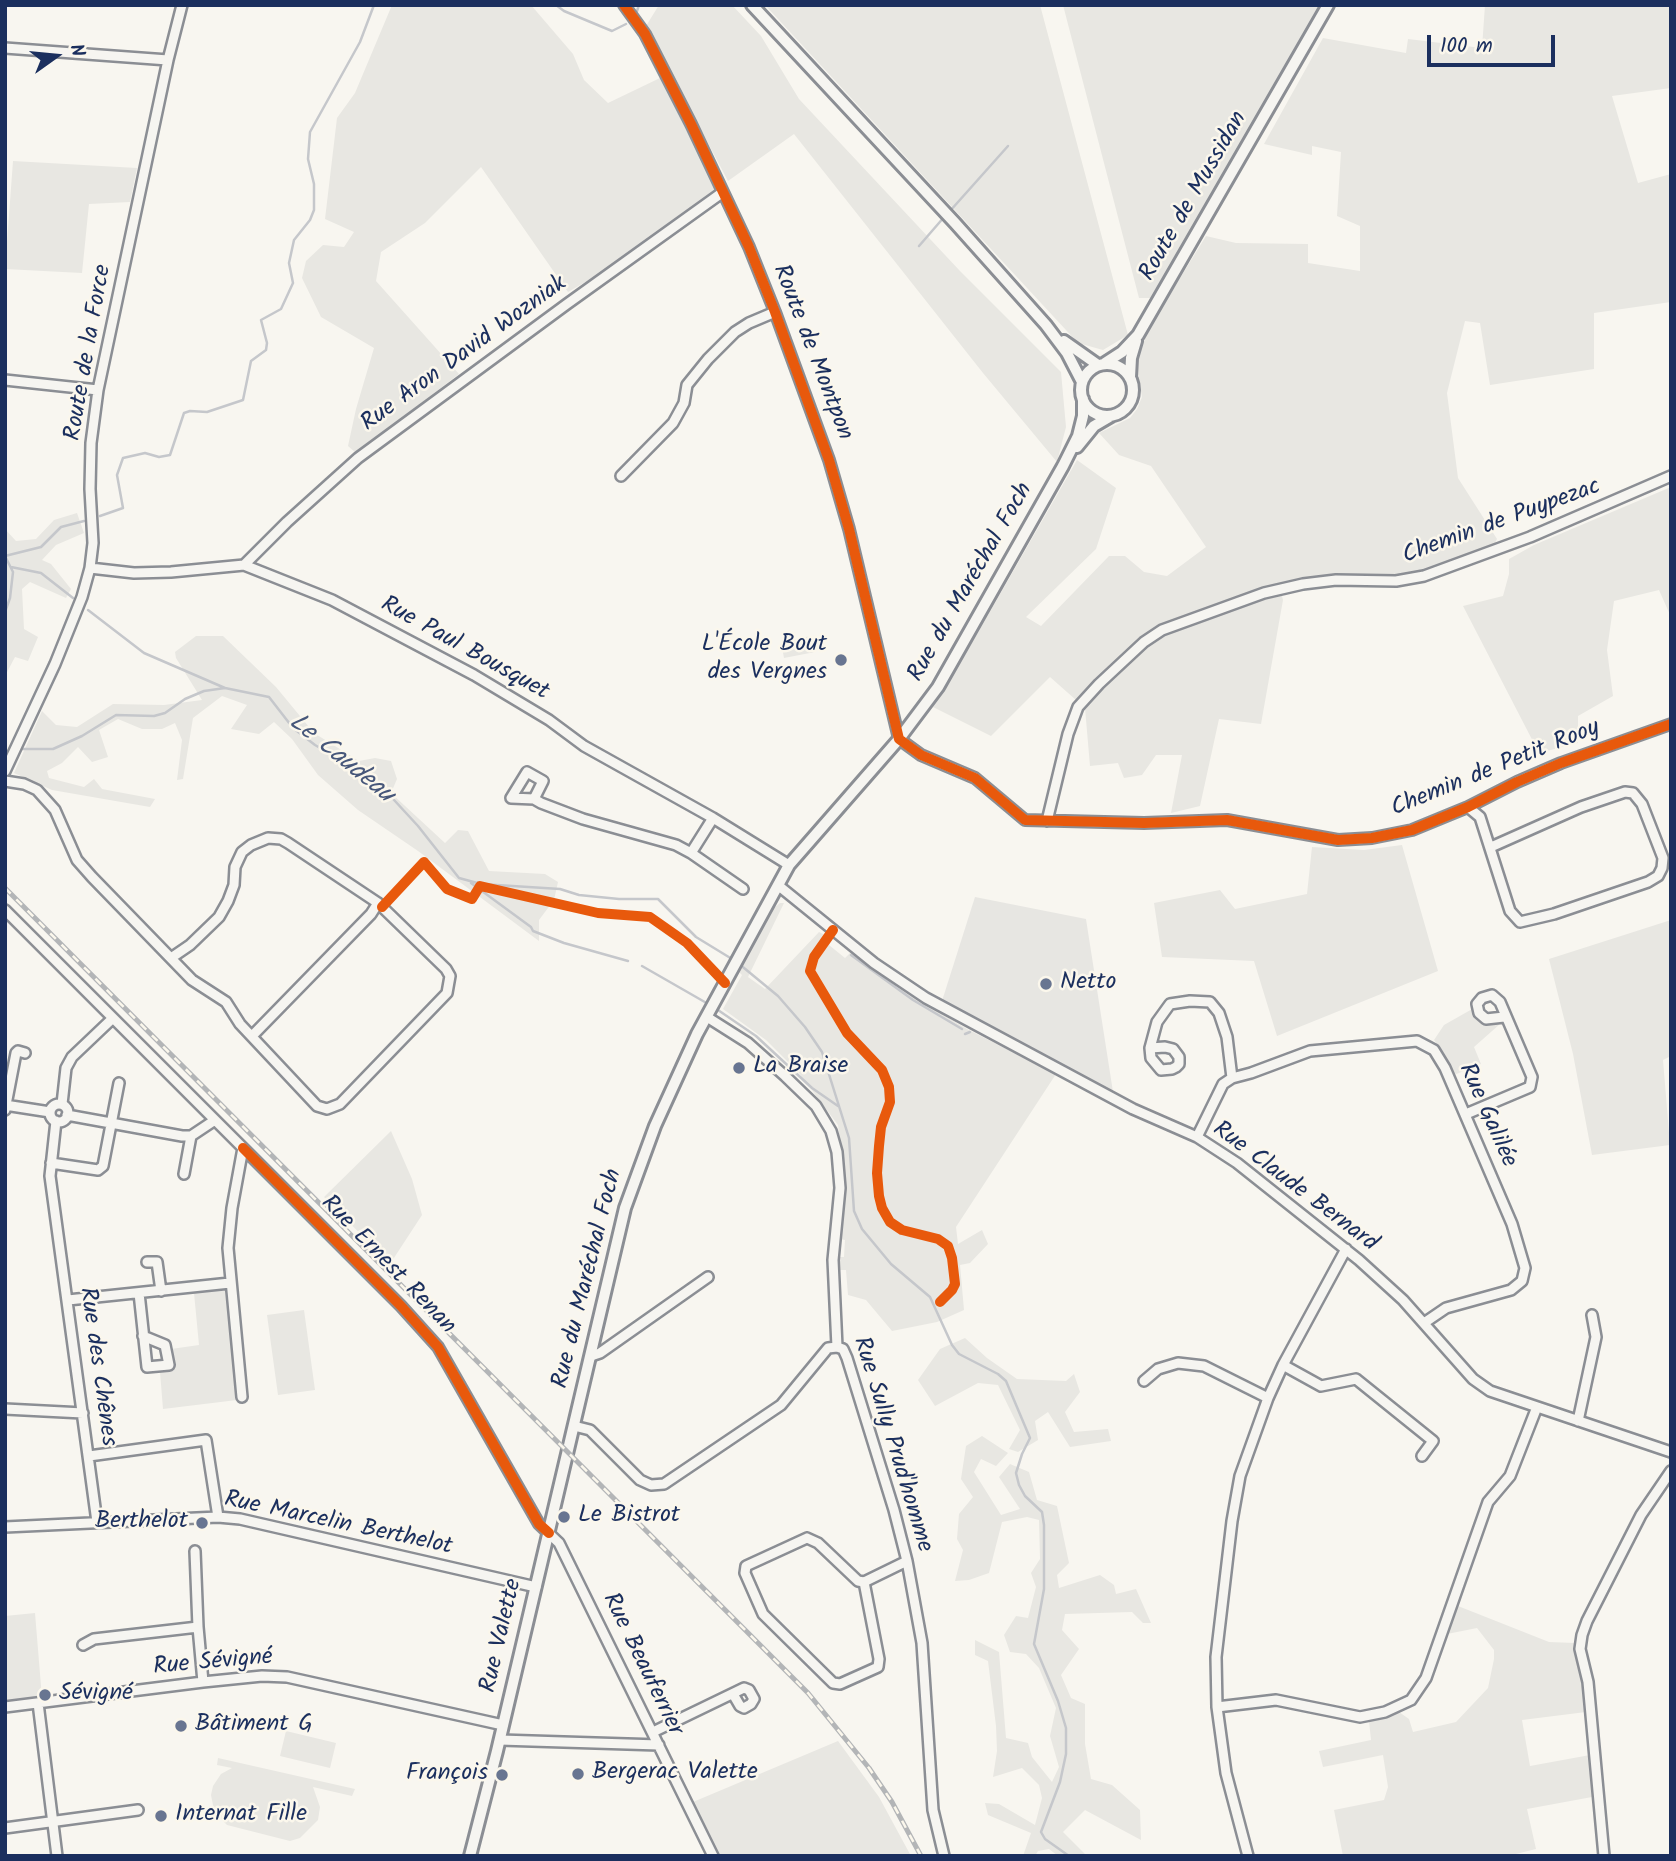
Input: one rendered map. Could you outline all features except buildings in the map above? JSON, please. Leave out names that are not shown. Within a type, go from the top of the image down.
[{"type":"main road","points":[[752,5],[1046,325],[1067,353],[1082,382],[1086,406],[1097,415],[1112,416],[1128,407],[1134,390],[1130,377],[1120,367],[1101,364],[1072,349],[1046,325]]},
{"type":"main road","name":"Route de Mussidan","points":[[1101,364],[1122,352],[1138,335],[1328,5]]},
{"type":"main road","name":"Route de Mussidan","points":[[1287,80],[1334,5]]},
{"type":"main road","name":"Route de Mussidan","points":[[1130,377],[1131,358],[1138,335]]},
{"type":"main road","points":[[1082,382],[1086,375],[1101,364]]},
{"type":"main road","name":"Rue du Maréchal Foch","points":[[575,1426],[629,1192],[655,1126],[708,1014],[789,865],[899,739],[938,687],[1063,466],[1078,436],[1083,416],[1083,399]]},
{"type":"main road","name":"Rue du Maréchal Foch","points":[[1063,466],[1094,426],[1112,416]]},
{"type":"main road","name":"Rue Valette","points":[[470,1856],[575,1426]]},
{"type":"street","name":"Route de la Force","points":[[5,771],[55,664],[82,597],[90,568],[93,543],[91,443],[98,390],[181,5]]},
{"type":"street","name":"Route de Montpon","points":[[624,5],[645,34],[663,67],[723,192],[775,312],[826,451],[846,517],[899,739]]},
{"type":"street","points":[[5,48],[167,60]]},
{"type":"street","name":"Rue Aron David Wozniak","points":[[243,565],[358,458],[567,303],[723,192]]},
{"type":"street","points":[[621,476],[673,423],[684,403],[687,385],[708,359],[736,332],[775,312]]},
{"type":"street","points":[[5,380],[98,390]]},
{"type":"street","name":"Chemin de Puypezac","points":[[1047,821],[1068,734],[1078,707],[1144,642],[1162,630],[1264,593],[1303,584],[1336,580],[1396,581],[1424,576],[1530,537],[1671,477]]},
{"type":"street","name":"Rue Paul Bousquet","points":[[90,568],[134,573],[243,565],[332,600],[474,675],[549,720],[584,746],[713,818],[789,865]]},
{"type":"street","name":"Chemin de Petit Rooy","points":[[899,739],[921,755],[975,778],[1025,820],[1144,823],[1227,820],[1338,840],[1372,838],[1412,830],[1561,763],[1671,724]]},
{"type":"street","points":[[5,781],[24,784],[37,790],[55,810],[77,860],[192,980],[226,1002],[240,1024],[317,1105],[327,1109],[335,1107],[447,993],[450,976],[393,915],[281,839],[260,840],[242,852],[234,867],[234,885],[219,917],[190,945],[171,958]]},
{"type":"street","points":[[1468,807],[1480,817],[1510,911],[1520,922],[1554,914],[1648,882],[1658,876],[1663,859],[1642,804],[1633,793],[1625,792],[1581,807],[1491,847]]},
{"type":"street","points":[[534,799],[583,819],[676,845],[743,889]]},
{"type":"street","points":[[691,853],[713,818]]},
{"type":"street","name":"Rue Claude Bernard","points":[[779,886],[874,963],[926,998],[1133,1109],[1197,1137],[1237,1163],[1346,1249],[1424,1323],[1473,1379],[1490,1391],[1671,1452]]},
{"type":"street","points":[[252,1036],[371,914],[378,903]]},
{"type":"street","name":"Rue Ernest Renan","points":[[5,910],[401,1306],[438,1347],[539,1524],[549,1533]]},
{"type":"street","points":[[1150,1048],[1157,1022],[1170,1004],[1210,1002],[1219,1013],[1227,1037],[1231,1078],[1223,1084],[1197,1137]]},
{"type":"street","name":"Rue Sully Prud'homme","points":[[708,1014],[748,1043],[785,1076],[816,1106],[831,1130],[837,1152],[840,1188],[833,1260],[837,1347],[843,1349],[847,1358],[907,1561],[922,1643],[933,1810],[944,1856]]},
{"type":"street","points":[[1466,1114],[1530,1087],[1532,1077],[1504,1017]]},
{"type":"street","points":[[62,1104],[54,1105],[50,1112],[52,1118],[57,1121],[65,1119],[67,1115],[62,1104],[66,1068],[72,1057],[113,1018]]},
{"type":"street","name":"Rue Galilée","points":[[1231,1078],[1310,1051],[1418,1041],[1434,1050],[1466,1114],[1512,1224],[1525,1268],[1522,1281],[1511,1290],[1446,1308],[1424,1323]]},
{"type":"street","points":[[24,1053],[19,1051],[16,1054],[6,1106],[50,1112]]},
{"type":"street","points":[[51,1163],[99,1170],[103,1166],[119,1083]]},
{"type":"street","points":[[67,1115],[191,1136],[215,1120]]},
{"type":"street","name":"Rue des Chênes","points":[[57,1121],[50,1176],[97,1522]]},
{"type":"street","points":[[184,1174],[191,1136]]},
{"type":"street","points":[[242,1397],[228,1248],[243,1148]]},
{"type":"street","points":[[1248,1856],[1226,1773],[1217,1707],[1216,1657],[1232,1521],[1240,1476],[1268,1398],[1346,1249]]},
{"type":"street","points":[[147,1262],[157,1262],[161,1290]]},
{"type":"street","points":[[591,1356],[600,1353],[708,1277]]},
{"type":"street","points":[[68,1300],[230,1283]]},
{"type":"street","points":[[138,1293],[143,1336]]},
{"type":"street","points":[[1578,1420],[1597,1337],[1592,1315]]},
{"type":"street","points":[[575,1426],[590,1430],[640,1480],[651,1485],[664,1484],[782,1405],[828,1348],[837,1347]]},
{"type":"street","points":[[1144,1381],[1158,1369],[1178,1363],[1204,1366],[1268,1398]]},
{"type":"street","points":[[1283,1365],[1321,1386],[1356,1379],[1433,1441],[1422,1456]]},
{"type":"street","points":[[1217,1707],[1276,1700],[1360,1717],[1385,1712],[1411,1700],[1426,1678],[1488,1502],[1510,1476],[1537,1407]]},
{"type":"street","points":[[5,1409],[83,1413]]},
{"type":"street","points":[[89,1456],[206,1440],[218,1517]]},
{"type":"street","points":[[1604,1856],[1588,1682],[1580,1649],[1582,1635],[1640,1515],[1671,1471]]},
{"type":"street","name":"Rue Marcelin Berthelot","points":[[5,1527],[218,1517],[240,1519],[536,1587]]},
{"type":"street","name":"Rue Beauferrier","points":[[549,1533],[559,1543],[713,1856]]},
{"type":"street","points":[[864,1582],[879,1659],[878,1667],[840,1684],[833,1683],[763,1614],[745,1573],[746,1566],[807,1538],[818,1543],[858,1581],[864,1582],[907,1561]]},
{"type":"street","points":[[195,1551],[203,1682]]},
{"type":"street","points":[[83,1645],[94,1639],[198,1627]]},
{"type":"street","name":"Rue Sévigné","points":[[5,1707],[262,1676],[286,1677],[503,1725]]},
{"type":"street","points":[[653,1732],[733,1693]]},
{"type":"street","points":[[38,1703],[57,1856]]},
{"type":"street","points":[[500,1740],[659,1745]]},
{"type":"street","points":[[5,1828],[138,1810]]},
{"type":"shaded area","points":[[392,5],[531,5],[573,54],[584,80],[608,103],[660,78],[717,190],[601,273],[568,292],[481,167],[425,223],[381,252],[376,281],[459,374],[356,453],[348,446],[374,348],[321,317],[302,278],[306,261],[323,245],[344,247],[354,232],[325,219],[337,118],[355,93]]},
{"type":"shaded area","points":[[659,5],[732,5],[761,36],[799,99],[960,271],[1061,372],[1066,427],[1057,462],[794,134],[728,181],[646,26]]},
{"type":"shaded area","points":[[765,5],[1040,5],[1128,335],[1103,350],[1078,343]]},
{"type":"shaded area","points":[[1063,5],[1321,5],[1151,298],[1139,298]]},
{"type":"shaded area","points":[[1485,5],[1671,5],[1671,88],[1612,96],[1638,183],[1671,174],[1671,302],[1594,313],[1594,369],[1490,385],[1480,323],[1465,321],[1447,393],[1458,478],[1497,539],[1494,545],[1432,569],[1396,576],[1327,576],[1279,584],[1283,600],[1261,724],[1219,719],[1200,806],[1171,813],[1182,755],[1156,755],[1142,775],[1124,778],[1118,763],[1090,766],[1085,708],[1050,677],[991,736],[931,706],[976,636],[1077,460],[1116,488],[1096,549],[1026,617],[1041,626],[1109,556],[1125,556],[1144,572],[1167,576],[1206,547],[1151,466],[1119,455],[1099,433],[1130,418],[1137,409],[1142,397],[1136,363],[1148,330],[1206,236],[1236,243],[1308,244],[1308,263],[1360,271],[1360,226],[1337,216],[1341,152],[1312,146],[1312,155],[1264,144],[1323,38],[1406,53],[1408,39],[1482,48]]},
{"type":"shaded area","points":[[13,161],[137,168],[130,202],[89,204],[82,273],[5,269]]},
{"type":"shaded area","points":[[1671,487],[1671,617],[1659,590],[1614,601],[1607,650],[1613,696],[1578,716],[1578,743],[1539,753],[1463,606],[1503,596],[1509,574],[1509,559],[1534,545]]},
{"type":"shaded area","points":[[77,513],[84,533],[56,545],[42,560],[51,564],[71,589],[66,598],[30,582],[22,589],[24,629],[38,637],[28,661],[15,657],[5,676],[5,529],[16,541],[36,539],[54,520]]},
{"type":"shaded area","points":[[196,636],[223,636],[276,687],[314,733],[359,761],[375,758],[391,761],[397,779],[391,793],[445,843],[458,830],[468,831],[489,871],[545,874],[558,882],[554,900],[539,920],[539,941],[358,810],[318,775],[292,739],[274,722],[259,734],[231,729],[247,705],[222,696],[193,718],[183,779],[177,780],[182,740],[175,723],[162,729],[142,729],[118,719],[99,730],[108,757],[92,762],[78,747],[62,763],[47,771],[49,778],[84,787],[94,779],[102,789],[155,799],[150,807],[52,790],[14,773],[42,711],[56,725],[77,727],[113,704],[164,705],[202,700],[175,652]]},
{"type":"shaded area","points":[[811,636],[815,652],[784,658],[781,642]]},
{"type":"shaded area","points":[[1402,845],[1438,971],[1277,1036],[1254,961],[1162,957],[1154,903],[1220,890],[1235,909],[1307,894],[1312,847],[1364,850]]},
{"type":"shaded area","points":[[975,897],[1086,919],[1113,1092],[942,1001]]},
{"type":"shaded area","points":[[784,903],[748,977],[765,989],[819,932],[833,939],[829,945],[845,958],[850,953],[896,987],[967,1029],[1056,1074],[956,1227],[958,1244],[982,1230],[988,1244],[970,1263],[960,1265],[964,1310],[937,1322],[892,1331],[866,1300],[848,1295],[846,1270],[837,1270],[837,1257],[844,1257],[845,1240],[839,1239],[846,1196],[838,1125],[799,1073],[766,1040],[723,1009],[742,975],[739,972],[769,912]]},
{"type":"shaded area","points":[[1671,920],[1671,1056],[1663,1060],[1670,1145],[1592,1155],[1573,1054],[1549,959]]},
{"type":"shaded area","points":[[1474,1008],[1483,1017],[1500,1024],[1474,1047],[1481,1064],[1454,1075],[1434,1040],[1444,1025]]},
{"type":"shaded area","points":[[391,1131],[412,1179],[422,1215],[390,1264],[324,1197]]},
{"type":"shaded area","points":[[226,1287],[237,1400],[163,1409],[160,1372],[174,1370],[171,1349],[199,1345],[194,1293]]},
{"type":"shaded area","points":[[304,1310],[315,1390],[278,1395],[267,1315]]},
{"type":"shaded area","points":[[965,1338],[1017,1379],[1066,1381],[1074,1374],[1080,1392],[1065,1412],[1074,1432],[1108,1429],[1111,1441],[1070,1447],[1048,1412],[1035,1421],[1038,1440],[1018,1452],[1009,1449],[1020,1430],[998,1385],[978,1383],[935,1406],[918,1380],[940,1349]]},
{"type":"shaded area","points":[[982,1436],[1008,1453],[996,1466],[981,1459],[974,1472],[1001,1515],[1020,1509],[999,1477],[1010,1464],[1029,1472],[1037,1500],[1057,1506],[1069,1563],[1057,1575],[1059,1588],[1100,1575],[1114,1585],[1116,1594],[1136,1589],[1151,1623],[1143,1623],[1132,1612],[1065,1614],[1062,1630],[1079,1649],[1061,1675],[1071,1698],[1085,1704],[1085,1744],[1091,1779],[1112,1785],[1140,1810],[1141,1840],[1085,1810],[1063,1832],[1087,1856],[1058,1856],[1049,1849],[1038,1851],[1035,1856],[1023,1856],[1031,1833],[988,1815],[985,1803],[999,1804],[1035,1825],[1042,1798],[1039,1785],[1022,1768],[993,1777],[997,1751],[996,1726],[988,1661],[975,1655],[975,1640],[999,1652],[1006,1738],[1028,1743],[1032,1757],[1052,1782],[1059,1767],[1050,1736],[1056,1708],[1039,1668],[1026,1654],[1010,1652],[1004,1635],[1016,1616],[1028,1618],[1036,1587],[1031,1573],[1040,1559],[1039,1520],[1027,1517],[1002,1522],[989,1573],[969,1580],[955,1581],[963,1550],[957,1539],[959,1514],[973,1497],[961,1479],[966,1446]]},
{"type":"shaded area","points":[[1458,1606],[1549,1642],[1575,1643],[1586,1712],[1522,1720],[1530,1766],[1590,1755],[1592,1797],[1527,1809],[1536,1849],[1508,1856],[1343,1856],[1334,1810],[1384,1800],[1388,1787],[1383,1755],[1323,1767],[1319,1751],[1371,1740],[1369,1721],[1399,1712],[1409,1719],[1413,1732],[1456,1722],[1488,1688],[1494,1659],[1494,1650],[1477,1628],[1447,1634]]},
{"type":"shaded area","points":[[35,1613],[42,1698],[5,1702],[5,1616]]},
{"type":"shaded area","points":[[286,1731],[336,1743],[330,1768],[280,1756]]},
{"type":"shaded area","points":[[838,1741],[879,1797],[911,1856],[720,1856],[693,1802]]},
{"type":"shaded area","points":[[218,1758],[355,1789],[352,1796],[313,1787],[320,1807],[318,1820],[300,1838],[290,1841],[227,1825],[219,1817],[214,1810],[211,1795],[213,1786],[221,1774],[232,1768],[217,1765]]},
{"type":"waterway","points":[[100,516],[123,508],[117,475],[123,458],[145,453],[159,457],[170,455],[184,413],[207,412],[243,400],[251,361],[266,350],[267,343],[261,320],[281,309],[293,283],[289,263],[294,240],[310,220],[314,210],[314,184],[308,159],[310,132],[360,42],[374,5]]},
{"type":"waterway","points":[[556,5],[612,31],[626,24]]},
{"type":"waterway","points":[[637,11],[639,5]]},
{"type":"waterway","points":[[950,211],[1008,146]]},
{"type":"waterway","points":[[919,246],[945,216]]},
{"type":"waterway","points":[[5,556],[41,547],[61,527],[84,521]]},
{"type":"waterway","name":"Le Caudeau","points":[[5,556],[13,572],[10,598],[5,612]]},
{"type":"waterway","name":"Le Caudeau","points":[[11,567],[41,573],[73,598]]},
{"type":"waterway","name":"Le Caudeau","points":[[88,610],[144,653],[225,688]]},
{"type":"waterway","name":"Le Caudeau","points":[[18,749],[53,749],[82,736],[116,715],[154,716],[165,713],[185,699],[204,691],[225,688],[269,697],[293,728],[383,788],[418,826],[459,878],[481,884],[560,889],[579,895],[658,899],[696,937],[732,959]]},
{"type":"waterway","name":"Le Caudeau","points":[[471,883],[533,931],[564,943],[628,961]]},
{"type":"waterway","points":[[851,955],[913,1000],[962,1029]]},
{"type":"waterway","name":"Le Caudeau","points":[[738,963],[778,996],[822,1052],[849,1138],[854,1211],[862,1229],[891,1264],[930,1297],[952,1345],[959,1354],[1006,1381],[1030,1438],[1016,1473],[1025,1496],[1042,1512],[1044,1525],[1044,1589],[1034,1644],[1058,1701],[1066,1728],[1066,1754],[1060,1782],[1041,1832],[1045,1839],[1069,1856]]},
{"type":"waterway","name":"Le Caudeau","points":[[642,966],[710,1005]]},
{"type":"waterway","name":"Le Caudeau","points":[[715,1008],[756,1036],[812,1088],[838,1106]]},
{"type":"waterway","points":[[965,1034],[970,1032]]},
{"type":"railway","points":[[5,888],[808,1693],[869,1768],[892,1802],[921,1856]]},
{"type":"cycle path","points":[[624,5],[645,34],[691,124],[749,247],[775,312],[829,460],[849,529],[899,739],[921,755],[975,778],[1025,820],[1144,823],[1227,820],[1338,840],[1372,838],[1412,830],[1561,763],[1671,724]]},
{"type":"cycle path","points":[[382,907],[424,862],[447,889],[472,899],[480,886],[598,913],[650,917],[687,943],[725,983]]},
{"type":"cycle path","points":[[833,930],[814,957],[810,971],[847,1033],[882,1070],[889,1087],[890,1102],[881,1127],[879,1146],[879,1196],[890,1222],[902,1230],[938,1239],[948,1246],[955,1284],[940,1302]]},
{"type":"cycle path","points":[[243,1148],[401,1306],[438,1347],[539,1524],[549,1533]]},
{"type":"place","name":"L'École Bout des Vergnes","points":[[841,660]]},
{"type":"place","name":"Netto","points":[[1046,984]]},
{"type":"place","name":"La Braise","points":[[739,1068]]},
{"type":"place","name":"Le Bistrot","points":[[564,1517]]},
{"type":"place","name":"Berthelot","points":[[202,1523]]},
{"type":"place","name":"Sévigné","points":[[45,1695]]},
{"type":"place","name":"Bâtiment G","points":[[181,1726]]},
{"type":"place","name":"Bergerac Valette","points":[[578,1774]]},
{"type":"place","name":"François","points":[[502,1775]]},
{"type":"place","name":"Internat Fille","points":[[161,1816]]}]
